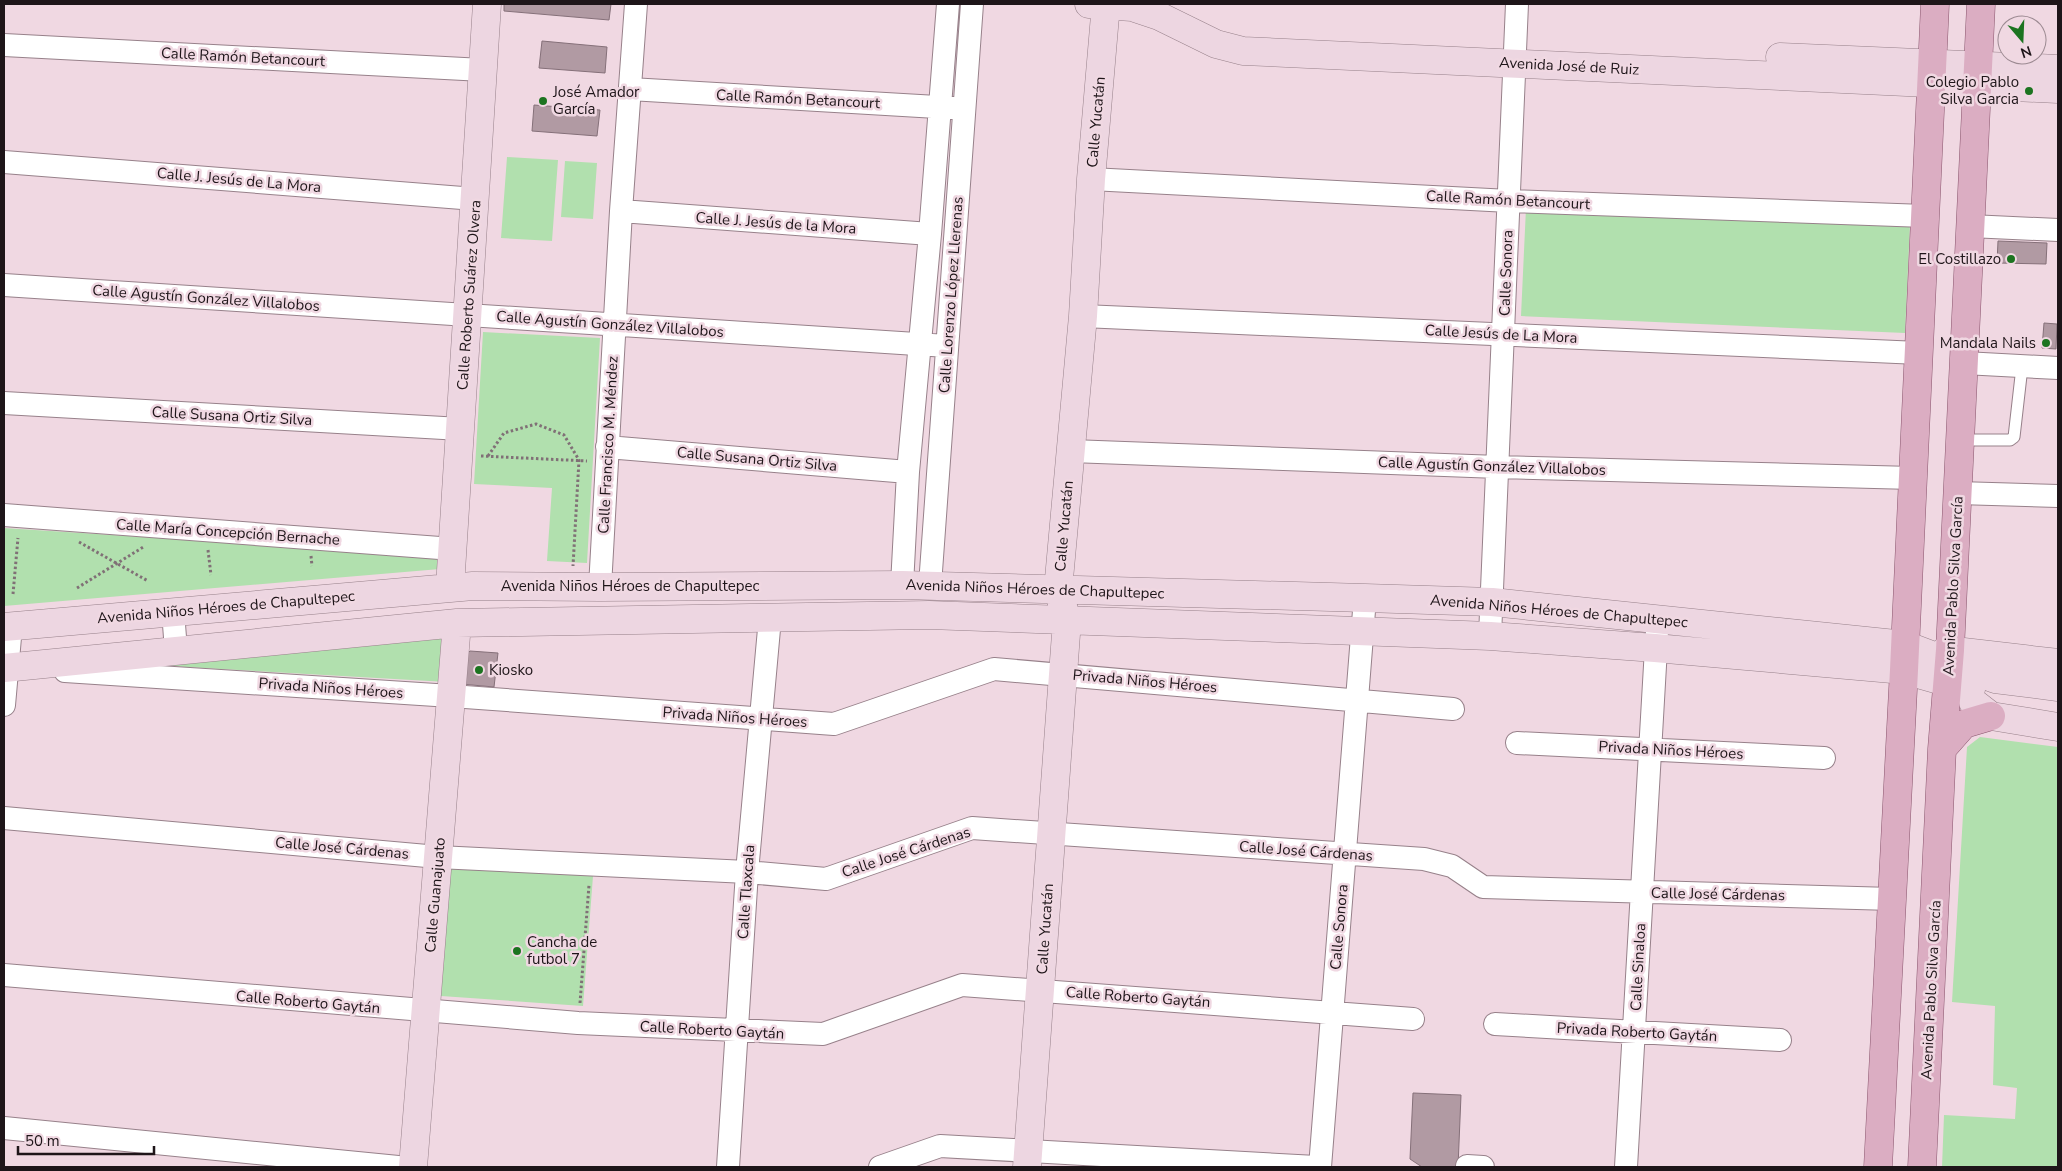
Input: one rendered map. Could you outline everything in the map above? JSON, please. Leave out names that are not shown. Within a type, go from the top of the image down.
[{"type":"main road","name":"Calle Roberto Suárez Olvera","points":[[450,587],[488,4]]},
{"type":"main road","name":"Avenida José de Ruiz","points":[[1100,4],[1132,7],[1159,16],[1216,44],[1243,51],[1515,54]]},
{"type":"main road","name":"Calle Yucatán","points":[[1028,1160],[1067,620],[1058,590],[1082,316],[1100,4]]},
{"type":"main road","name":"Avenida José de Ruiz","points":[[1174,4],[1218,25],[1243,33],[1515,54],[1977,75],[2058,69]]},
{"type":"main road","points":[[1878,1167],[1905,658],[1935,4]]},
{"type":"main road","name":"Avenida Pablo Silva García","points":[[1922,1167],[1942,749],[1949,665],[1958,493],[1981,4]]},
{"type":"main road","name":"Avenida José de Ruiz","points":[[1977,75],[2058,89]]},
{"type":"main road","name":"Avenida Niños Héroes de Chapultepec","points":[[7,626],[450,587],[902,585],[1365,598],[1492,602],[1657,618],[1949,665],[1995,679],[2058,687]]},
{"type":"main road","name":"Avenida Niños Héroes de Chapultepec","points":[[5,667],[457,623],[929,615],[1490,636],[1655,648],[1905,658]]},
{"type":"main road","name":"Calle Guanajuato","points":[[413,1167],[457,623]]},
{"type":"main road","points":[[1949,665],[2058,663]]},
{"type":"main road","points":[[1949,665],[1991,716]]},
{"type":"main road","name":"Avenida Niños Héroes de Chapultepec","points":[[1949,665],[1994,696],[2058,705]]},
{"type":"main road","points":[[1942,749],[1964,724],[1991,716],[2058,727]]},
{"type":"street","name":"Calle Francisco M. Méndez","points":[[600,587],[621,211],[636,4]]},
{"type":"street","name":"Calle Lorenzo López Llerenas","points":[[902,585],[908,472],[930,234],[948,4]]},
{"type":"street","name":"Calle Lorenzo López Llerenas","points":[[930,586],[972,4]]},
{"type":"street","name":"Calle Sonora","points":[[1490,636],[1517,4]]},
{"type":"street","name":"Calle Ramón Betancourt","points":[[4,45],[483,70]]},
{"type":"street","name":"Calle Ramón Betancourt","points":[[630,89],[965,109]]},
{"type":"street","name":"Calle J. Jesús de La Mora","points":[[4,162],[475,199]]},
{"type":"street","name":"Calle Ramón Betancourt","points":[[1091,179],[1509,200],[1925,216]]},
{"type":"street","name":"Calle J. Jesús de la Mora","points":[[621,211],[930,234]]},
{"type":"street","points":[[1970,226],[2058,230]]},
{"type":"street","name":"Calle Agustín González Villalobos","points":[[4,284],[947,346]]},
{"type":"street","name":"Calle Jesús de La Mora","points":[[1082,316],[1919,353]]},
{"type":"street","points":[[1964,363],[2058,368]]},
{"type":"street","name":"Calle Susana Ortiz Silva","points":[[4,403],[460,429]]},
{"type":"street","name":"Calle Susana Ortiz Silva","points":[[607,447],[908,472]]},
{"type":"street","name":"Calle Agustín González Villalobos","points":[[1070,451],[1498,467],[1913,478]]},
{"type":"street","points":[[1958,493],[2058,496]]},
{"type":"street","name":"Calle María Concepción Bernache","points":[[4,516],[453,549]]},
{"type":"street","name":"Calle Sonora","points":[[1320,1167],[1365,598]]},
{"type":"street","points":[[173,612],[176,650]]},
{"type":"street","name":"Calle Tlaxcala","points":[[728,1167],[746,872],[762,719],[770,618]]},
{"type":"street","name":"Calle Sinaloa","points":[[1626,1167],[1657,618]]},
{"type":"street","points":[[4,705],[7,626]]},
{"type":"street","name":"Privada Niños Héroes","points":[[5,667],[451,696],[834,724],[994,669],[1453,709]]},
{"type":"street","name":"Privada Niños Héroes","points":[[1517,743],[1824,758]]},
{"type":"street","name":"Calle José Cárdenas","points":[[4,818],[438,857],[746,872],[826,879],[972,828],[1424,859],[1452,866],[1483,888],[1892,899]]},
{"type":"street","name":"Calle Roberto Gaytán","points":[[4,976],[425,1012],[578,1023],[823,1034],[962,985],[1413,1018]]},
{"type":"street","name":"Privada Roberto Gaytán","points":[[1495,1024],[1780,1040]]},
{"type":"street","points":[[4,1128],[398,1167]]},
{"type":"street","points":[[880,1167],[940,1146],[1028,1160],[1316,1167]]},
{"type":"lane","points":[[1960,440],[2010,440],[2014,437],[2022,367]]},
{"type":"path","points":[[488,456],[504,433],[536,424],[564,435],[579,460],[573,574]]},
{"type":"path","points":[[479,456],[588,461]]},
{"type":"path","points":[[13,594],[18,538]]},
{"type":"path","points":[[79,542],[148,581]]},
{"type":"path","points":[[77,588],[146,545]]},
{"type":"path","points":[[208,549],[211,575]]},
{"type":"path","points":[[578,1023],[591,864]]},
{"type":"green space","points":[[507,157],[558,160],[552,241],[501,238]]},
{"type":"green space","points":[[565,161],[597,163],[593,219],[561,217]]},
{"type":"green space","points":[[1526,208],[1910,225],[1905,333],[1521,316]]},
{"type":"green space","points":[[483,332],[600,338],[587,563],[547,561],[552,488],[474,484]]},
{"type":"green space","points":[[4,528],[441,556],[440,569],[4,606]]},
{"type":"green space","points":[[451,633],[447,682],[134,664]]},
{"type":"green space","points":[[1980,737],[2058,747],[2058,1167],[1942,1167],[1944,1115],[2015,1119],[2017,1088],[1993,1085],[1995,1006],[1952,1002],[1967,747]]},
{"type":"green space","name":"Cancha de futbol 7","points":[[451,865],[593,876],[583,1006],[441,996]]},
{"type":"building","points":[[504,4],[611,4],[609,20],[504,11]]},
{"type":"building","points":[[542,41],[607,47],[605,73],[539,68]]},
{"type":"building","points":[[534,105],[600,110],[597,136],[532,131]]},
{"type":"building","points":[[1998,241],[2047,243],[2046,264],[1997,263]]},
{"type":"building","points":[[2044,323],[2057,324],[2056,349],[2042,348]]},
{"type":"building","name":"Kiosko","points":[[470,651],[498,653],[494,687],[461,684],[464,657]]},
{"type":"building","points":[[1413,1093],[1461,1095],[1458,1167],[1422,1167],[1410,1159]]},
{"type":"place","name":"Colegio Pablo Silva Garcia","points":[[2029,91]]},
{"type":"place","name":"José Amador García","points":[[543,101]]},
{"type":"place","name":"El Costillazo","points":[[2011,259]]},
{"type":"place","name":"Mandala Nails","points":[[2046,343]]},
{"type":"place","name":"Kiosko","points":[[479,670]]},
{"type":"place","name":"Cancha de futbol 7","points":[[517,951]]}]
